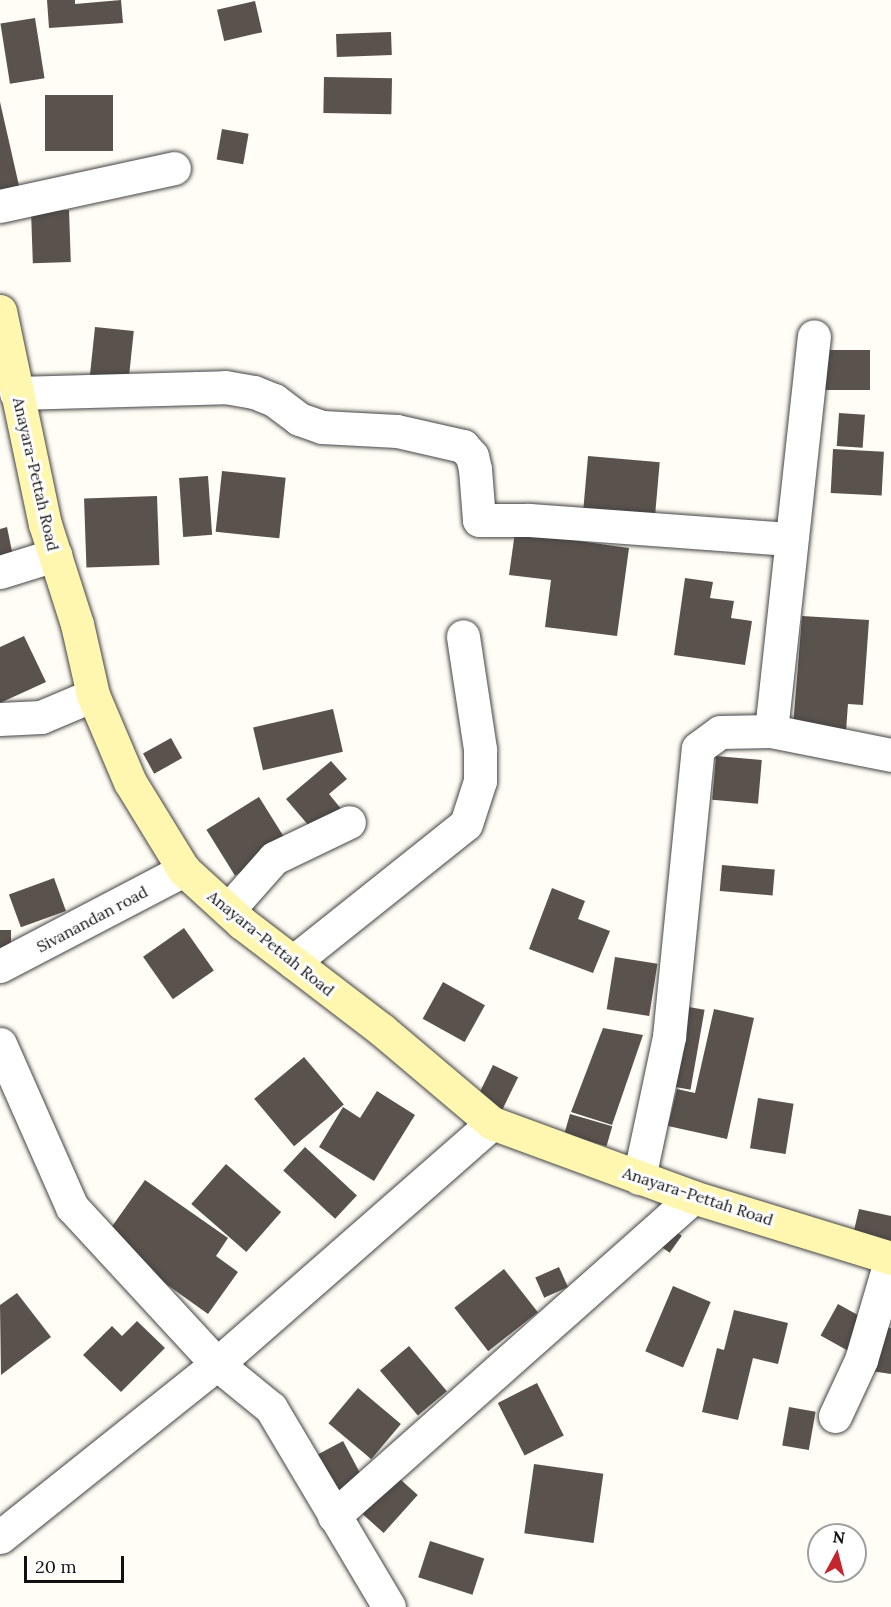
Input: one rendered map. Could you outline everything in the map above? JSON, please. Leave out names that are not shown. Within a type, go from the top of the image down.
[{"type":"main road","name":"Anayara-Pettah Road","points":[[0,311],[16,393],[55,555],[77,624],[93,695],[130,782],[184,870],[228,910],[382,1030],[492,1124],[693,1197],[891,1258]]},
{"type":"street","points":[[0,206],[174,168]]},
{"type":"street","points":[[771,731],[789,539],[814,336]]},
{"type":"street","points":[[16,393],[225,387],[254,392],[274,400],[299,419],[322,427],[397,431],[463,446],[472,456],[475,469],[479,520],[529,520],[789,539]]},
{"type":"street","points":[[0,572],[55,555]]},
{"type":"street","points":[[293,962],[466,824],[480,781],[480,749],[463,636]]},
{"type":"street","points":[[0,719],[42,717],[93,695]]},
{"type":"street","points":[[639,1178],[669,1037],[698,748],[720,732],[771,731],[891,755]]},
{"type":"street","points":[[228,910],[274,858],[349,822]]},
{"type":"street","name":"Sivanandan road","points":[[0,966],[184,870]]},
{"type":"street","points":[[0,1044],[72,1208],[217,1364],[271,1408],[298,1449],[334,1516],[389,1607]]},
{"type":"street","points":[[0,1537],[217,1364],[492,1124]]},
{"type":"street","points":[[334,1516],[693,1197]]},
{"type":"street","points":[[835,1416],[861,1360],[891,1258]]},
{"type":"building","points":[[47,0],[75,0],[75,4],[121,0],[123,23],[49,28]]},
{"type":"building","points":[[255,1],[262,32],[224,41],[217,10]]},
{"type":"building","points":[[35,18],[45,78],[10,84],[0,23]]},
{"type":"building","points":[[391,32],[392,55],[337,57],[336,34]]},
{"type":"building","points":[[324,77],[392,78],[391,114],[323,113]]},
{"type":"building","points":[[45,95],[113,95],[113,151],[45,151]]},
{"type":"building","points":[[0,102],[20,190],[0,199]]},
{"type":"building","points":[[222,129],[249,134],[243,164],[217,160]]},
{"type":"building","points":[[69,210],[71,262],[33,263],[31,211]]},
{"type":"building","points":[[95,327],[134,331],[129,379],[90,375]]},
{"type":"building","points":[[814,350],[870,350],[870,390],[814,390]]},
{"type":"building","points":[[839,413],[865,415],[863,448],[837,446]]},
{"type":"building","points":[[833,449],[884,452],[882,496],[831,493]]},
{"type":"building","points":[[588,456],[660,462],[655,516],[583,510]]},
{"type":"building","points":[[222,471],[286,478],[279,538],[216,532]]},
{"type":"building","points":[[208,476],[212,535],[183,537],[179,478]]},
{"type":"building","points":[[157,496],[159,565],[86,568],[84,499]]},
{"type":"building","points":[[7,527],[15,566],[0,569],[0,529]]},
{"type":"building","points":[[515,532],[629,548],[617,636],[545,627],[551,580],[509,575]]},
{"type":"building","points":[[685,578],[713,582],[710,598],[734,601],[731,618],[752,621],[745,665],[674,655]]},
{"type":"building","points":[[802,616],[869,620],[863,705],[848,704],[846,731],[793,726]]},
{"type":"building","points":[[24,636],[46,682],[0,703],[0,647]]},
{"type":"building","points":[[333,709],[343,752],[263,770],[253,727]]},
{"type":"building","points":[[171,738],[182,758],[154,774],[143,754]]},
{"type":"building","points":[[716,756],[762,760],[758,804],[712,800]]},
{"type":"building","points":[[331,761],[347,779],[329,794],[342,810],[315,833],[286,799]]},
{"type":"building","points":[[259,797],[288,843],[235,876],[206,830]]},
{"type":"building","points":[[722,865],[775,870],[773,896],[720,891]]},
{"type":"building","points":[[54,878],[66,911],[21,927],[9,894]]},
{"type":"building","points":[[552,888],[585,901],[578,919],[610,931],[593,973],[529,949]]},
{"type":"building","points":[[184,928],[214,971],[173,999],[143,957]]},
{"type":"building","points":[[0,930],[11,930],[11,951],[0,951]]},
{"type":"building","points":[[615,957],[657,964],[649,1016],[607,1009]]},
{"type":"building","points":[[443,982],[485,1005],[465,1042],[423,1019]]},
{"type":"building","points":[[677,1005],[705,1010],[691,1090],[663,1085]]},
{"type":"building","points":[[714,1009],[754,1018],[727,1139],[668,1126],[677,1089],[695,1093]]},
{"type":"building","points":[[603,1028],[643,1035],[612,1125],[571,1112]]},
{"type":"building","points":[[304,1057],[344,1104],[294,1146],[254,1099]]},
{"type":"building","points":[[493,1065],[518,1077],[502,1111],[477,1098]]},
{"type":"building","points":[[377,1091],[415,1115],[374,1181],[319,1147],[343,1107],[360,1118]]},
{"type":"building","points":[[758,1098],[794,1104],[786,1154],[750,1148]]},
{"type":"building","points":[[570,1114],[612,1126],[607,1146],[564,1134]]},
{"type":"building","points":[[305,1147],[357,1195],[335,1219],[283,1170]]},
{"type":"building","points":[[226,1164],[281,1212],[246,1252],[191,1204]]},
{"type":"building","points":[[145,1180],[228,1238],[216,1256],[238,1272],[208,1314],[103,1239]]},
{"type":"building","points":[[859,1209],[891,1216],[891,1248],[852,1239]]},
{"type":"building","points":[[658,1219],[682,1236],[670,1253],[646,1236]]},
{"type":"building","points":[[559,1267],[568,1287],[544,1298],[535,1278]]},
{"type":"building","points":[[504,1269],[538,1312],[488,1351],[454,1308]]},
{"type":"building","points":[[673,1286],[711,1302],[683,1367],[645,1351]]},
{"type":"building","points":[[17,1293],[51,1337],[1,1375],[0,1305]]},
{"type":"building","points":[[838,1304],[871,1322],[854,1354],[821,1335]]},
{"type":"building","points":[[734,1310],[788,1323],[778,1364],[753,1358],[738,1420],[702,1412],[717,1348],[724,1350]]},
{"type":"building","points":[[137,1321],[165,1348],[121,1392],[83,1355],[112,1326],[122,1336]]},
{"type":"building","points":[[878,1326],[891,1328],[891,1374],[871,1371]]},
{"type":"building","points":[[409,1346],[447,1391],[418,1416],[380,1370]]},
{"type":"building","points":[[537,1383],[564,1436],[525,1456],[498,1403]]},
{"type":"building","points":[[358,1388],[401,1424],[371,1459],[328,1423]]},
{"type":"building","points":[[789,1407],[816,1412],[809,1450],[782,1445]]},
{"type":"building","points":[[343,1441],[364,1480],[334,1496],[313,1457]]},
{"type":"building","points":[[534,1464],[603,1474],[594,1543],[524,1533]]},
{"type":"building","points":[[391,1471],[418,1495],[384,1533],[357,1509]]},
{"type":"building","points":[[430,1541],[484,1559],[472,1595],[418,1577]]}]
